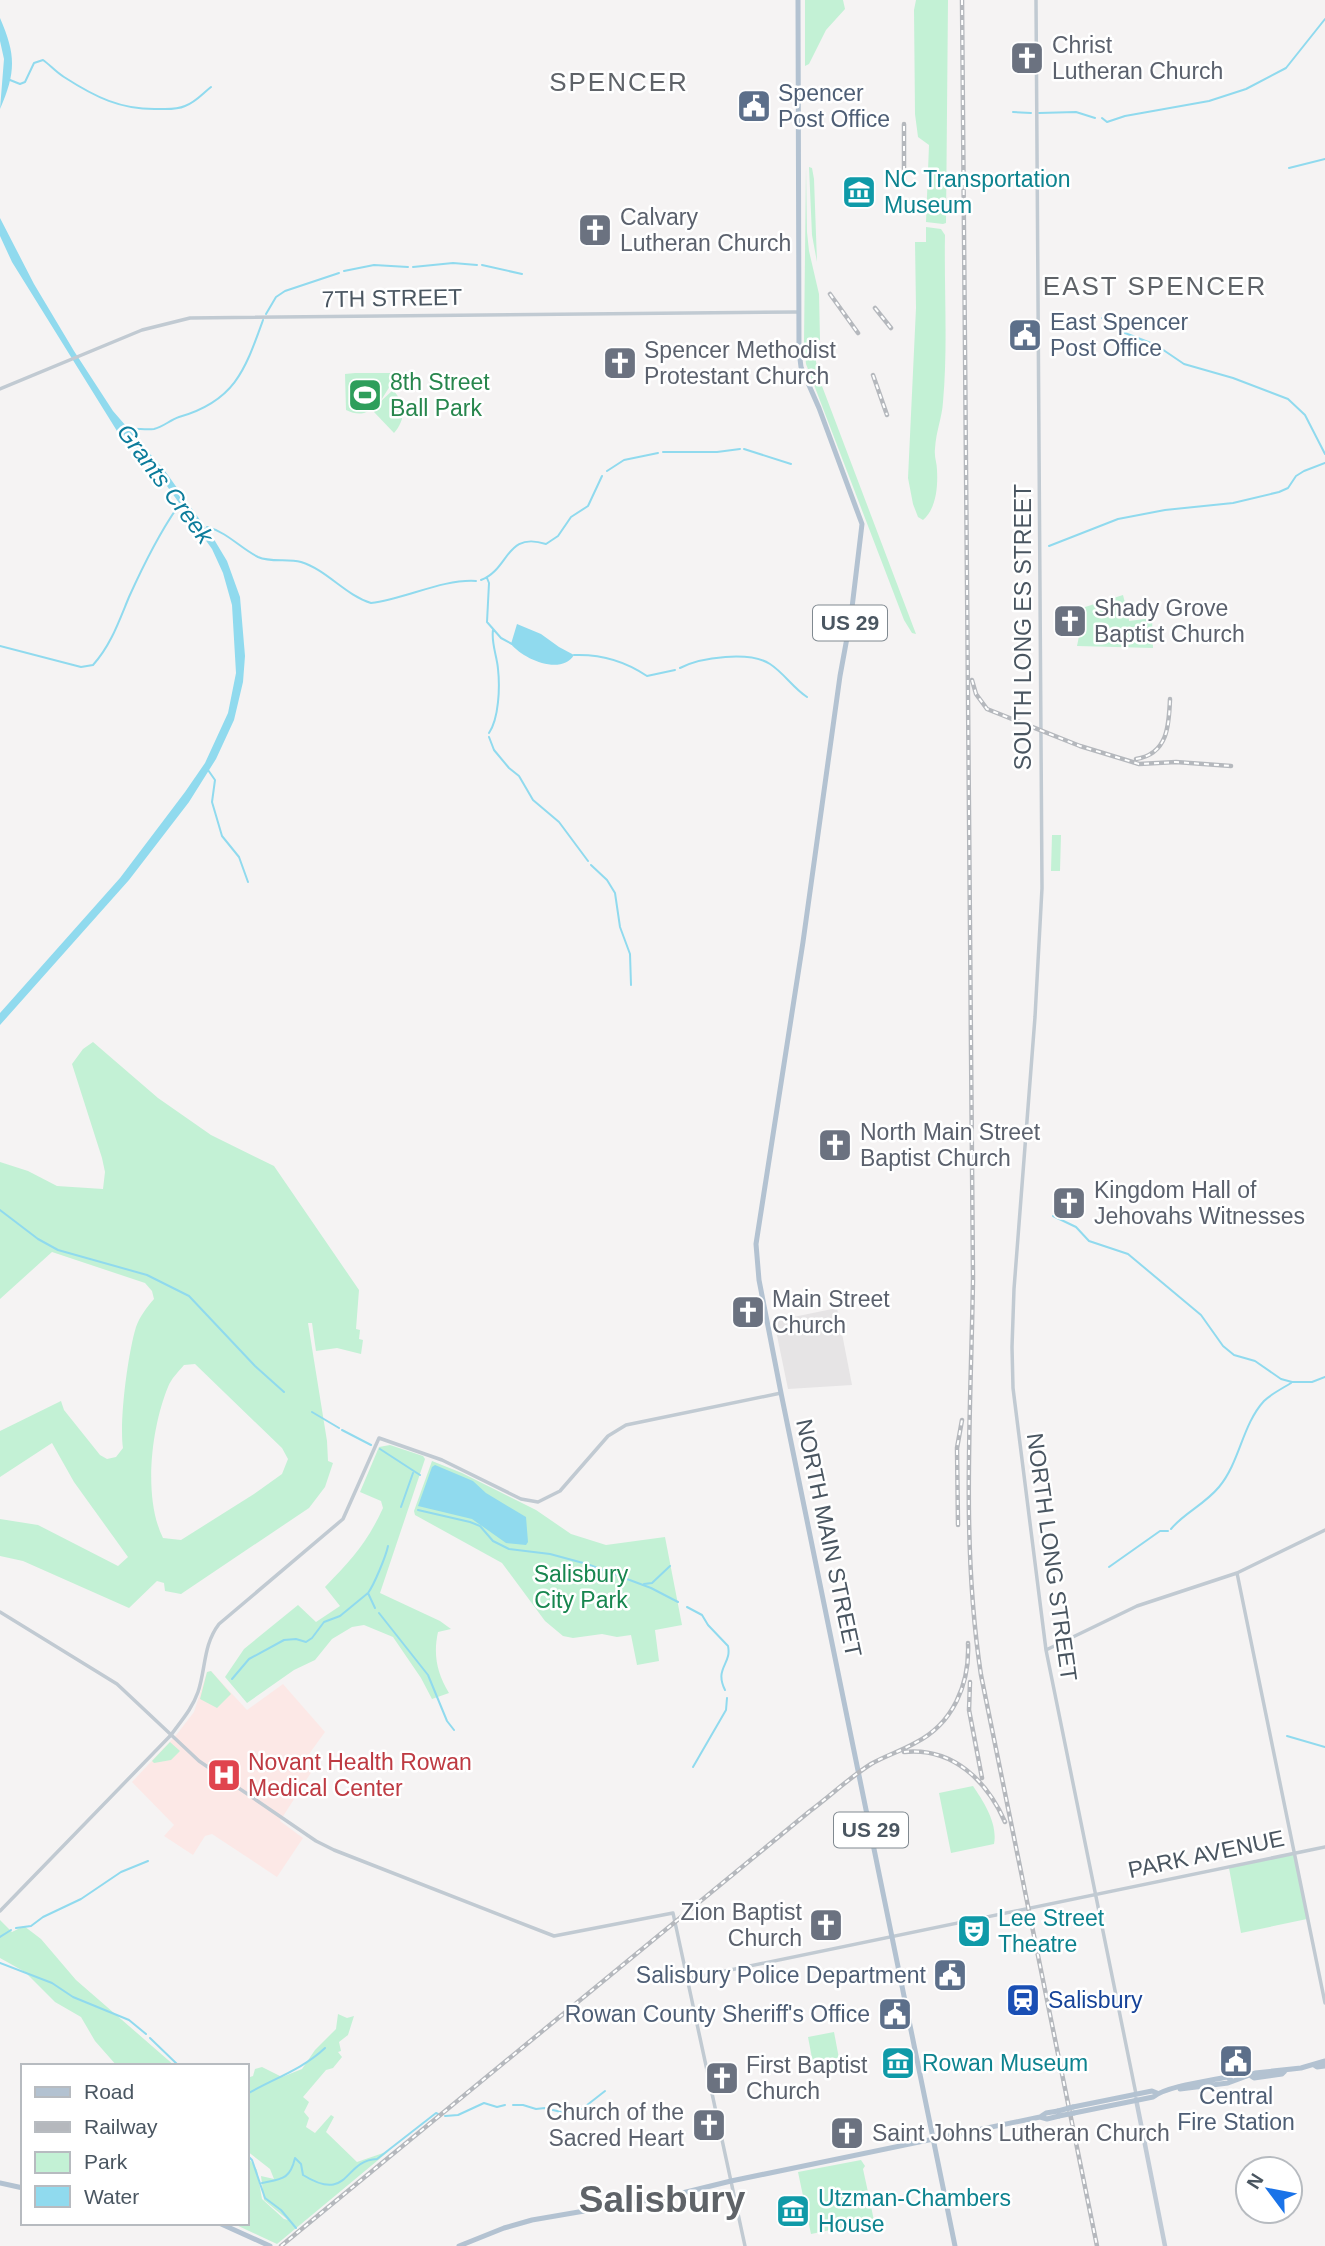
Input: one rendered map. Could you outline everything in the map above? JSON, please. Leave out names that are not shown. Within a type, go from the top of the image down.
[{"type":"main road","name":"US 29","points":[[798,0],[798,313]]},
{"type":"main road","name":"NORTH MAIN STREET","points":[[798,313],[801,367],[862,524],[852,615],[840,676],[803,942],[755,1244],[759,1280],[781,1393],[933,2139]]},
{"type":"main road","points":[[459,2246],[518,2223],[666,2197],[731,2180],[1040,2117],[1047,2119],[1059,2113],[1136,2097],[1153,2097],[1157,2093],[1177,2089],[1228,2083],[1255,2073],[1285,2071],[1314,2065],[1316,2062],[1325,2064]]},
{"type":"main road","points":[[1136,2097],[1165,2246]]},
{"type":"main road","name":"US 29","points":[[933,2139],[955,2246]]},
{"type":"main road","points":[[0,2183],[21,2188]]},
{"type":"main road","points":[[223,2225],[270,2246]]},
{"type":"street","name":"SOUTH LONG ES STREET","points":[[1035,1017],[1042,839],[1036,0]]},
{"type":"street","name":"7TH STREET","points":[[0,389],[142,330],[190,318],[798,313]]},
{"type":"street","name":"NORTH LONG STREET","points":[[1035,1017],[1012,1347],[1015,1411],[1046,1650],[1136,2097]]},
{"type":"street","points":[[0,1911],[188,1713],[197,1694],[211,1634],[219,1624],[343,1519],[379,1438],[442,1460],[528,1501],[542,1501],[557,1493],[608,1436],[626,1424],[781,1393]]},
{"type":"street","points":[[1046,1650],[1144,1603],[1237,1573],[1325,1530]]},
{"type":"street","points":[[1237,1573],[1325,2003]]},
{"type":"street","points":[[0,1612],[117,1684],[199,1761],[316,1841],[334,1850],[553,1936],[673,1913],[745,2246]]},
{"type":"street","name":"PARK AVENUE","points":[[687,1979],[1325,1847]]},
{"type":"shaded area","points":[[837,1308],[852,1385],[788,1389],[774,1321]]},
{"type":"shaded area","name":"Novant Health Rowan Medical Center","points":[[211,1671],[247,1710],[283,1684],[325,1732],[304,1761],[314,1768],[280,1821],[303,1838],[277,1877],[212,1834],[205,1836],[193,1855],[164,1836],[174,1825],[132,1782],[194,1712],[207,1672]]},
{"type":"green space","points":[[805,0],[843,0],[845,9],[826,30],[809,64],[805,66]]},
{"type":"green space","points":[[916,0],[948,0],[946,223],[943,224],[926,222],[929,145],[918,137],[915,114]]},
{"type":"green space","points":[[806,167],[807,232],[819,294],[820,340],[815,339],[816,362],[822,386],[916,634],[912,633],[904,620],[806,364]]},
{"type":"green space","points":[[809,167],[812,168],[814,179],[817,262],[812,235]]},
{"type":"green space","points":[[926,227],[941,229],[945,235],[946,339],[943,402],[935,452],[936,490],[931,510],[923,520],[918,517],[913,504],[908,478],[916,308],[915,242],[926,242]]},
{"type":"green space","name":"8th Street Ball Park","points":[[391,373],[390,386],[380,402],[393,390],[400,401],[403,412],[401,422],[394,433],[374,412],[379,404],[364,413],[346,410],[345,374]]},
{"type":"green space","points":[[1123,595],[1125,603],[1128,603],[1129,621],[1152,618],[1153,648],[1077,646],[1085,607]]},
{"type":"green space","points":[[1052,835],[1061,835],[1060,871],[1051,871]]},
{"type":"green space","points":[[93,1042],[158,1098],[211,1135],[274,1166],[359,1290],[356,1329],[360,1330],[359,1339],[363,1340],[361,1354],[337,1348],[316,1351],[312,1323],[308,1323],[328,1461],[333,1463],[325,1487],[309,1508],[181,1594],[165,1591],[164,1583],[157,1581],[129,1608],[23,1561],[0,1556],[0,1519],[38,1525],[118,1566],[128,1557],[74,1482],[52,1443],[0,1477],[0,1431],[61,1401],[64,1410],[100,1455],[107,1459],[116,1457],[123,1448],[123,1405],[133,1339],[140,1319],[154,1299],[152,1291],[145,1283],[52,1252],[0,1299],[0,1162],[28,1171],[57,1186],[103,1189],[105,1172],[102,1158],[72,1064],[83,1049]],"holes":[[[195,1364],[282,1448],[288,1459],[282,1474],[181,1540],[163,1538],[157,1522],[151,1483],[154,1442],[168,1387],[184,1365]]]},
{"type":"green space","points":[[390,1445],[425,1459],[380,1593],[440,1621],[451,1629],[438,1632],[436,1648],[439,1671],[449,1693],[432,1699],[393,1637],[364,1625],[352,1627],[332,1639],[315,1660],[294,1670],[247,1703],[225,1677],[244,1649],[298,1605],[316,1622],[340,1606],[325,1587],[358,1550],[383,1508],[381,1501],[360,1492],[379,1447]]},
{"type":"green space","name":"Salisbury City Park","points":[[432,1461],[536,1510],[571,1534],[606,1545],[665,1537],[682,1625],[655,1630],[659,1661],[637,1665],[631,1635],[617,1637],[602,1634],[573,1638],[563,1636],[545,1621],[502,1563],[415,1515],[414,1511]]},
{"type":"green space","points":[[211,1671],[231,1694],[217,1708],[200,1699],[207,1672]]},
{"type":"green space","points":[[170,1742],[180,1751],[171,1760],[154,1763],[152,1761]]},
{"type":"green space","points":[[973,1786],[992,1821],[994,1844],[951,1853],[939,1793]]},
{"type":"green space","points":[[1294,1853],[1307,1919],[1241,1933],[1229,1868]]},
{"type":"green space","points":[[0,1920],[12,1932],[24,1926],[41,1939],[76,1980],[173,2064],[115,2064],[95,2041],[81,2017],[55,2002],[25,1972],[0,1958]]},
{"type":"green space","points":[[338,2014],[347,2018],[354,2016],[348,2035],[339,2042],[341,2051],[338,2052],[342,2057],[333,2068],[326,2070],[303,2097],[309,2102],[304,2112],[309,2118],[306,2127],[315,2133],[331,2115],[334,2117],[326,2132],[357,2162],[389,2151],[277,2244],[236,2225],[248,2225],[248,2157],[257,2170],[262,2199],[288,2220],[264,2200],[261,2176],[274,2179],[270,2169],[248,2152],[248,2078],[253,2076],[255,2069],[262,2067],[282,2077],[302,2069],[315,2050],[336,2029]]},
{"type":"green space","points":[[834,2032],[841,2069],[815,2074],[808,2037]]},
{"type":"green space","points":[[861,2160],[865,2166],[863,2169],[874,2221],[811,2234],[798,2172]]},
{"type":"water","points":[[0,18],[9,43],[12,64],[9,84],[0,109],[4,59],[0,41]]},
{"type":"water","points":[[0,218],[34,284],[113,411],[165,471],[227,561],[240,597],[245,656],[243,682],[234,720],[216,759],[189,802],[129,880],[0,1025],[0,1013],[120,878],[205,763],[228,713],[236,673],[232,605],[223,573],[212,549],[167,486],[117,431],[12,262],[0,236]]},
{"type":"water","points":[[517,624],[541,634],[574,655],[568,661],[552,665],[533,660],[511,644]]},
{"type":"water","points":[[435,1465],[473,1481],[486,1493],[526,1517],[526,1545],[506,1543],[472,1519],[418,1506]]},
{"type":"waterway","points":[[1102,118],[1107,122],[1125,116],[1209,101],[1246,89],[1286,68],[1325,19]]},
{"type":"waterway","points":[[10,80],[20,84],[25,82],[34,63],[43,60],[87,91],[120,105],[145,109],[182,107],[211,87]]},
{"type":"waterway","points":[[1013,112],[1031,113]]},
{"type":"waterway","points":[[1039,113],[1076,112],[1095,118]]},
{"type":"waterway","points":[[1289,168],[1325,159]]},
{"type":"waterway","points":[[413,267],[453,263],[477,265]]},
{"type":"waterway","points":[[344,271],[374,265],[408,267]]},
{"type":"waterway","points":[[482,265],[522,274]]},
{"type":"waterway","points":[[266,314],[276,297],[285,291],[339,273]]},
{"type":"waterway","points":[[1102,318],[1125,333],[1156,345],[1184,364],[1233,378],[1288,399],[1305,415],[1325,454]]},
{"type":"waterway","name":"Grants Creek","points":[[127,429],[157,428],[213,402],[235,381],[243,368],[263,320]]},
{"type":"waterway","points":[[663,452],[717,452],[740,449]]},
{"type":"waterway","points":[[744,449],[791,464]]},
{"type":"waterway","points":[[607,471],[624,460],[658,453]]},
{"type":"waterway","points":[[1049,546],[1118,519],[1165,510],[1233,503],[1279,492],[1288,488],[1296,476],[1325,463]]},
{"type":"waterway","points":[[481,580],[498,568],[515,547],[533,541],[546,544],[558,536],[571,517],[588,506],[602,476]]},
{"type":"waterway","name":"Grants Creek","points":[[0,646],[81,667],[93,665],[110,641],[146,562],[179,505]]},
{"type":"waterway","name":"Grants Creek","points":[[207,527],[258,557],[296,561],[310,566],[371,603],[450,583],[476,581]]},
{"type":"waterway","points":[[487,578],[487,622],[501,638],[512,644]]},
{"type":"waterway","points":[[489,733],[495,719],[499,693],[493,630]]},
{"type":"waterway","points":[[574,655],[612,660],[647,676],[675,670]]},
{"type":"waterway","points":[[680,668],[725,657],[761,660],[775,668],[807,697]]},
{"type":"waterway","points":[[489,737],[494,750],[519,776],[533,800],[559,822],[588,861]]},
{"type":"waterway","points":[[208,770],[215,780],[212,802],[222,836],[239,857],[248,882]]},
{"type":"waterway","points":[[591,865],[607,880],[615,893],[620,927],[630,954],[631,985]]},
{"type":"waterway","points":[[0,1210],[38,1239],[58,1250],[147,1275],[189,1296],[255,1366],[284,1392]]},
{"type":"waterway","points":[[1053,1216],[1076,1227],[1089,1241],[1128,1254],[1201,1315],[1223,1346],[1234,1355],[1255,1361],[1281,1379],[1292,1382],[1312,1382],[1325,1377]]},
{"type":"waterway","points":[[1171,1529],[1219,1487],[1232,1466],[1257,1411],[1267,1398],[1291,1383]]},
{"type":"waterway","points":[[312,1412],[339,1428]]},
{"type":"waterway","points":[[342,1430],[371,1445]]},
{"type":"waterway","points":[[380,1449],[420,1475]]},
{"type":"waterway","points":[[401,1507],[413,1473]]},
{"type":"waterway","points":[[418,1510],[480,1526],[493,1541],[509,1549],[550,1554],[587,1564],[651,1588],[678,1602]]},
{"type":"waterway","points":[[1109,1567],[1160,1531],[1168,1531]]},
{"type":"waterway","points":[[375,1608],[368,1593],[388,1546]]},
{"type":"waterway","points":[[644,1584],[652,1583],[670,1566]]},
{"type":"waterway","points":[[232,1679],[249,1659],[284,1640],[306,1642],[324,1622],[340,1616],[368,1593]]},
{"type":"waterway","points":[[687,1607],[702,1615],[728,1646],[728,1657],[721,1676],[725,1690]]},
{"type":"waterway","points":[[379,1613],[428,1675],[447,1721],[454,1730]]},
{"type":"waterway","points":[[693,1767],[726,1710],[727,1698]]},
{"type":"waterway","points":[[1287,1736],[1325,1747]]},
{"type":"waterway","points":[[16,1928],[31,1926],[43,1917],[81,1899],[121,1872],[148,1861]]},
{"type":"waterway","points":[[0,1937],[11,1930]]},
{"type":"waterway","points":[[0,1963],[52,1983],[73,1997],[129,2020],[146,2034]]},
{"type":"waterway","points":[[150,2038],[177,2064]]},
{"type":"waterway","points":[[248,2093],[298,2068],[325,2048]]},
{"type":"waterway","points":[[582,2109],[605,2091]]},
{"type":"waterway","points":[[445,2116],[458,2115],[484,2103],[497,2107],[505,2105]]},
{"type":"waterway","points":[[513,2105],[561,2112],[575,2111]]},
{"type":"waterway","points":[[262,2183],[287,2175],[295,2158],[301,2164],[303,2175],[318,2183],[338,2183],[358,2166],[377,2159],[438,2114]]},
{"type":"waterway","points":[[248,2156],[252,2160],[265,2198],[281,2210],[296,2228]]},
{"type":"railway","points":[[962,0],[973,1279],[969,1477],[971,1576],[981,1675],[1097,2246]]},
{"type":"railway","points":[[904,124],[904,181]]},
{"type":"railway","points":[[830,294],[858,333]]},
{"type":"railway","points":[[875,308],[891,328]]},
{"type":"railway","points":[[873,375],[887,415]]},
{"type":"railway","points":[[972,680],[976,694],[987,709],[1080,746],[1139,764],[1176,762],[1231,766]]},
{"type":"railway","points":[[1136,759],[1147,756],[1161,745],[1169,719],[1170,699]]},
{"type":"railway","points":[[958,1525],[957,1448],[962,1420]]},
{"type":"railway","points":[[281,2246],[847,1781],[871,1764],[915,1743],[940,1725],[949,1714],[962,1688],[968,1643]]},
{"type":"railway","points":[[970,1682],[969,1710],[982,1778]]},
{"type":"railway","points":[[904,1752],[938,1755],[966,1770],[989,1793],[1005,1822]]},
{"type":"place","name":"Christ Lutheran Church","points":[[1027,58]]},
{"type":"place","name":"Spencer Post Office","points":[[754,106]]},
{"type":"place","name":"NC Transportation Museum","points":[[859,192]]},
{"type":"place","name":"Calvary Lutheran Church","points":[[595,230]]},
{"type":"place","name":"East Spencer Post Office","points":[[1025,335]]},
{"type":"place","name":"Spencer Methodist Protestant Church","points":[[620,363]]},
{"type":"place","name":"8th Street Ball Park","points":[[365,395]]},
{"type":"place","name":"Shady Grove Baptist Church","points":[[1070,621]]},
{"type":"place","name":"North Main Street Baptist Church","points":[[835,1145]]},
{"type":"place","name":"Kingdom Hall of Jehovahs Witnesses","points":[[1069,1203]]},
{"type":"place","name":"Main Street Church","points":[[748,1312]]},
{"type":"place","name":"Novant Health Rowan Medical Center","points":[[224,1775]]},
{"type":"place","name":"Zion Baptist Church","points":[[826,1925]]},
{"type":"place","name":"Lee Street Theatre","points":[[974,1931]]},
{"type":"place","name":"Salisbury Police Department","points":[[950,1975]]},
{"type":"place","name":"Salisbury","points":[[1023,2000]]},
{"type":"place","name":"Rowan County Sheriff's Office","points":[[895,2014]]},
{"type":"place","name":"Central Fire Station","points":[[1236,2061]]},
{"type":"place","name":"Rowan Museum","points":[[898,2063]]},
{"type":"place","name":"First Baptist Church","points":[[722,2078]]},
{"type":"place","name":"Church of the Sacred Heart","points":[[709,2125]]},
{"type":"place","name":"Saint Johns Lutheran Church","points":[[847,2133]]},
{"type":"place","name":"Utzman-Chambers House","points":[[793,2211]]},
{"type":"district","name":"SPENCER","points":[[619,82]]},
{"type":"district","name":"EAST SPENCER","points":[[1155,286]]},
{"type":"district","name":"Salisbury","points":[[662,2199]]}]
